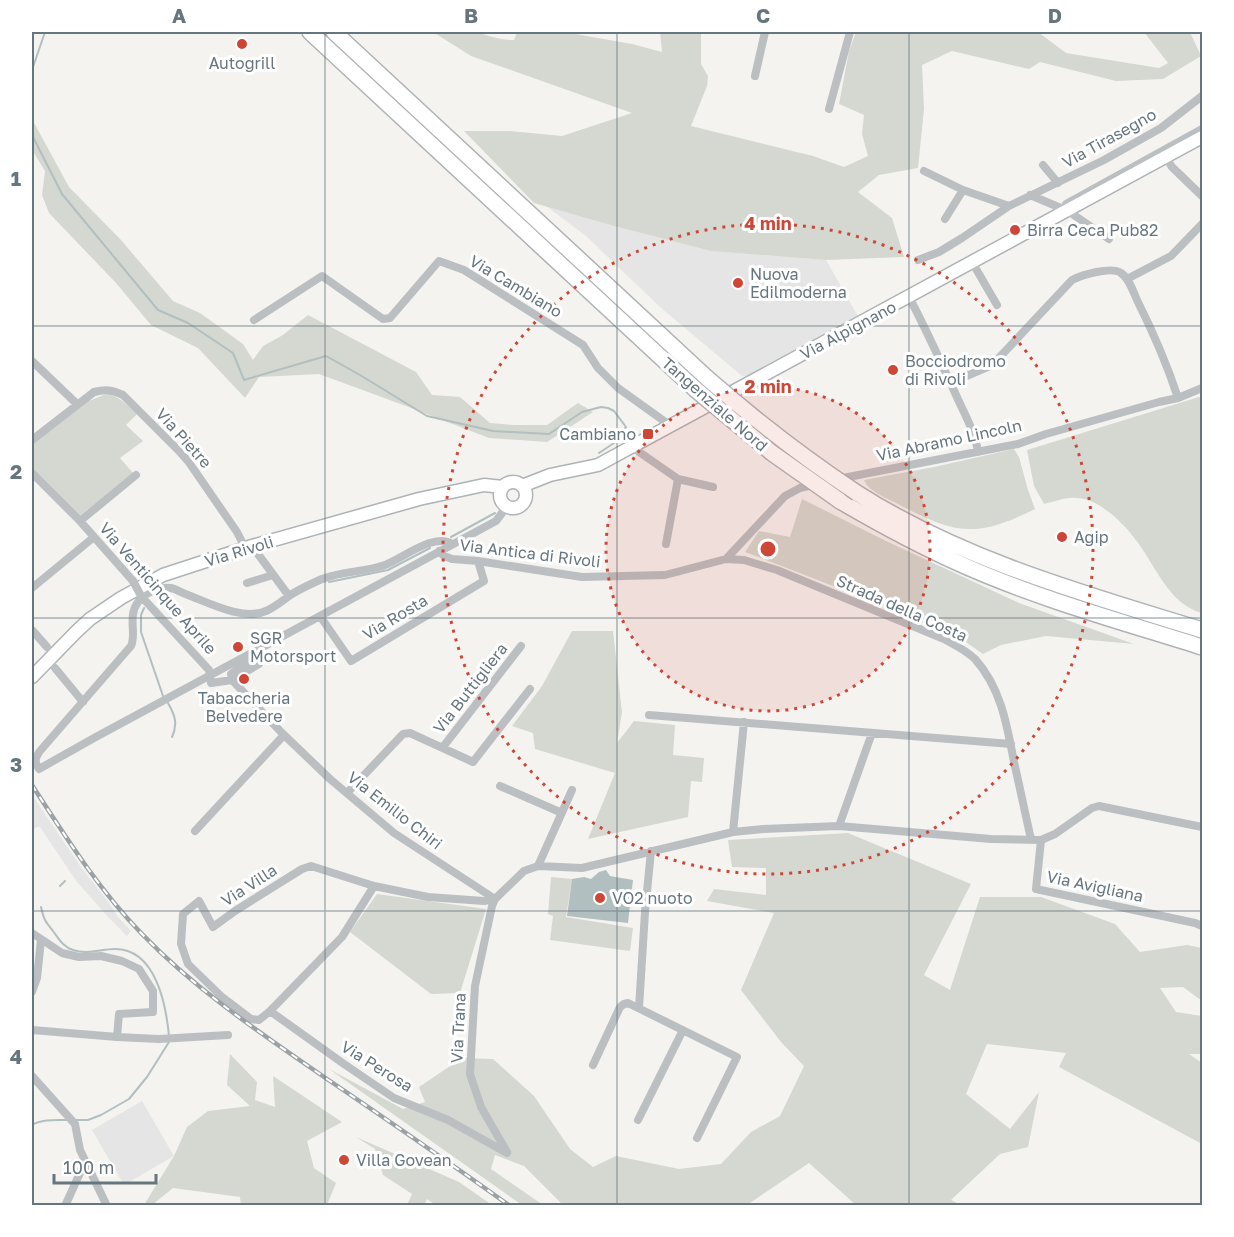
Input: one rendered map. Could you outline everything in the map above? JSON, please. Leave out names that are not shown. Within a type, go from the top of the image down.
[{"type":"highway","name":"Tangenziale Nord","points":[[310,32],[695,389],[772,453],[840,501],[914,543],[976,571],[1068,605],[1203,647]]},
{"type":"highway","name":"Tangenziale Nord","points":[[334,32],[707,378],[771,433],[801,455],[857,493],[913,524],[981,556],[1056,584],[1203,630]]},
{"type":"street","points":[[755,76],[765,32]]},
{"type":"street","points":[[828,109],[850,32]]},
{"type":"street","name":"Via Tirasegno","points":[[918,260],[939,252],[1009,206],[1104,160],[1161,128],[1203,96]]},
{"type":"street","name":"Via Alpignano","points":[[1068,211],[1066,204],[1203,129]]},
{"type":"street","name":"Via Alpignano","points":[[524,489],[542,478],[598,465],[1203,137]]},
{"type":"street","points":[[1166,158],[1172,167],[1203,196]]},
{"type":"street","name":"Via Tirasegno","points":[[1043,165],[1058,183]]},
{"type":"street","points":[[924,171],[963,190],[1009,206]]},
{"type":"street","points":[[945,219],[963,190]]},
{"type":"street","points":[[1030,195],[1068,211],[1109,239]]},
{"type":"street","points":[[1127,279],[1171,256],[1203,224]]},
{"type":"street","name":"Via Cambiano","points":[[254,320],[322,276],[383,319],[390,318],[439,261],[464,270],[584,345],[598,368],[618,388],[671,426]]},
{"type":"street","points":[[972,262],[997,305]]},
{"type":"street","points":[[950,383],[990,366],[996,361],[1075,278],[1114,270],[1119,271],[1127,279],[1160,346],[1178,398]]},
{"type":"street","points":[[909,297],[931,340],[975,440],[978,452]]},
{"type":"street","points":[[32,362],[77,404]]},
{"type":"street","name":"Via Abramo Lincoln","points":[[726,559],[785,496],[800,488],[1018,444],[1202,390]]},
{"type":"street","name":"Via Pietre","points":[[32,440],[94,392],[113,391],[123,395],[188,461],[248,547]]},
{"type":"street","points":[[632,447],[678,479],[713,487]]},
{"type":"street","name":"Via Venticinque Aprile","points":[[32,473],[80,521],[133,581],[141,596],[209,670],[211,676]]},
{"type":"street","name":"Via Venticinque Aprile","points":[[80,521],[136,475]]},
{"type":"street","points":[[666,544],[678,479]]},
{"type":"street","points":[[141,596],[133,617],[133,643],[40,751],[35,764],[39,770],[496,521],[502,513],[504,497],[510,482],[524,489],[525,501],[519,507],[510,508],[504,497]]},
{"type":"street","name":"Via Rivoli","points":[[32,677],[90,619],[121,598],[170,573],[248,547],[419,499],[478,487],[504,497]]},
{"type":"street","points":[[32,588],[94,537]]},
{"type":"street","name":"Via Antica di Rivoli","points":[[141,596],[159,589],[172,588],[212,604],[250,614],[266,611],[324,578],[385,565],[423,546],[443,540],[452,544]]},
{"type":"street","points":[[248,547],[289,596]]},
{"type":"street","name":"Via Antica di Rivoli","points":[[439,551],[452,559],[582,577],[665,575],[726,559]]},
{"type":"street","name":"Strada della Costa","points":[[726,559],[744,560],[777,570],[944,639],[974,658],[988,676],[1001,706],[1031,839]]},
{"type":"street","name":"Via Rosta","points":[[320,616],[351,661],[484,581],[478,561]]},
{"type":"street","points":[[247,583],[273,575]]},
{"type":"street","points":[[32,630],[47,647]]},
{"type":"street","name":"Via Buttigliera","points":[[443,747],[521,646]]},
{"type":"street","points":[[232,680],[231,674],[249,661],[252,654]]},
{"type":"street","points":[[211,676],[210,681],[213,683],[232,680],[259,664]]},
{"type":"street","points":[[55,668],[83,702]]},
{"type":"street","name":"Via Emilio Chiri","points":[[232,680],[330,779],[394,833],[495,900]]},
{"type":"street","name":"Via Buttigliera","points":[[347,793],[403,734],[410,733],[473,762],[530,689]]},
{"type":"street","points":[[650,715],[1011,744]]},
{"type":"street","points":[[733,832],[744,722]]},
{"type":"street","points":[[839,826],[872,733]]},
{"type":"street","points":[[195,831],[284,735]]},
{"type":"street","points":[[500,786],[562,813]]},
{"type":"street","points":[[538,866],[572,790]]},
{"type":"street","points":[[270,1011],[342,937],[374,886],[428,897],[495,900],[524,871],[538,866],[582,868],[733,832],[763,829],[839,826],[991,839],[1041,840],[1055,834],[1092,808],[1099,806],[1203,827]]},
{"type":"street","name":"Via Avigliana","points":[[1041,840],[1036,889],[1199,924]]},
{"type":"street","points":[[639,1008],[651,851]]},
{"type":"street","name":"Via Villa","points":[[270,1011],[259,1020],[251,1019],[222,997],[188,964],[181,944],[183,914],[199,901],[213,927],[310,866],[374,886]]},
{"type":"street","name":"Via Trana","points":[[495,900],[475,986],[470,1074],[481,1107],[507,1153]]},
{"type":"street","points":[[32,933],[62,953],[79,957],[101,956],[122,961],[139,969],[153,991],[153,1012],[119,1014],[117,1037]]},
{"type":"street","points":[[32,992],[37,978],[41,940]]},
{"type":"street","points":[[593,1065],[620,1007],[628,1003],[737,1057],[697,1138]]},
{"type":"street","name":"Via Perosa","points":[[270,1011],[394,1098],[448,1120],[507,1153]]},
{"type":"street","points":[[32,1030],[117,1037],[169,1038],[228,1035]]},
{"type":"street","points":[[638,1120],[683,1030]]},
{"type":"street","points":[[32,1076],[72,1120],[80,1150],[107,1206]]},
{"type":"street","points":[[65,1206],[85,1162]]},
{"type":"shaded area","points":[[471,31],[499,39],[514,40],[517,32],[564,32],[632,44],[662,52],[660,32],[701,32],[701,64],[708,76],[707,86],[691,126],[813,156],[844,167],[868,156],[862,134],[864,115],[839,104],[849,51],[856,32],[1038,32],[1066,53],[1159,68],[1168,63],[1144,32],[1190,32],[1201,56],[1163,79],[1116,81],[1040,62],[1029,69],[952,51],[922,65],[924,109],[918,168],[879,175],[858,192],[892,218],[904,257],[826,260],[711,251],[534,203],[464,131],[510,131],[562,136],[632,113],[471,56],[433,32]]},
{"type":"shaded area","points":[[32,119],[69,187],[121,240],[173,301],[200,313],[243,344],[253,360],[263,346],[283,335],[308,315],[416,372],[432,395],[460,397],[490,423],[547,425],[578,403],[593,412],[547,442],[489,438],[319,374],[259,377],[245,398],[198,348],[151,325],[116,283],[49,213],[42,195],[45,171],[32,150]]},
{"type":"shaded area","name":"Nuova Edilmoderna","points":[[546,206],[711,251],[826,260],[859,318],[748,377],[742,376],[660,307],[586,236]]},
{"type":"shaded area","points":[[106,394],[119,398],[137,414],[126,425],[143,441],[120,458],[133,473],[77,518],[32,473],[32,442],[89,401]]},
{"type":"shaded area","points":[[1199,397],[1202,399],[1202,613],[1190,608],[1171,592],[1132,535],[1103,507],[1080,498],[1068,498],[1044,504],[1034,486],[1027,450]]},
{"type":"shaded area","points":[[1014,449],[1019,457],[1035,509],[996,525],[965,529],[934,521],[878,494],[869,488],[864,480],[934,467]]},
{"type":"shaded area","points":[[802,499],[1019,603],[1134,644],[1046,636],[1001,645],[983,654],[963,640],[854,594],[745,552],[759,531],[790,537]]},
{"type":"shaded area","points":[[572,631],[613,631],[622,712],[617,743],[634,721],[675,725],[673,755],[704,758],[702,782],[691,781],[688,817],[588,839],[615,773],[535,749],[533,733],[512,726],[542,686]]},
{"type":"shaded area","points":[[32,795],[81,867],[131,931],[127,936],[77,882],[40,827],[32,830]]},
{"type":"shaded area","points":[[848,833],[971,884],[924,975],[950,990],[980,897],[1041,897],[1115,924],[1140,952],[1187,945],[1202,948],[1202,1001],[1183,987],[1160,988],[1176,1012],[1202,1016],[1202,1054],[1189,1054],[1202,1063],[1202,1144],[1059,1067],[1066,1053],[987,1044],[966,1094],[1010,1129],[1039,1092],[1028,1147],[1000,1154],[951,1200],[961,1205],[856,1205],[809,1163],[747,1205],[563,1205],[524,1166],[495,1155],[491,1169],[543,1205],[522,1205],[329,1069],[403,1109],[425,1102],[419,1087],[462,1058],[493,1059],[534,1096],[570,1149],[593,1167],[616,1156],[679,1169],[721,1164],[751,1132],[780,1116],[804,1066],[781,1042],[741,990],[774,913],[707,901],[714,889],[766,895],[766,868],[732,867],[728,840]]},
{"type":"shaded area","name":"VO2 nuoto","points":[[606,870],[610,876],[633,880],[628,923],[567,916],[572,879],[584,877],[591,879],[599,872]]},
{"type":"shaded area","points":[[551,877],[572,879],[566,917],[633,928],[630,951],[550,940],[553,916],[548,914]]},
{"type":"shaded area","points":[[377,894],[486,909],[460,993],[431,994],[350,932]]},
{"type":"shaded area","points":[[230,1054],[257,1082],[255,1100],[275,1107],[273,1076],[342,1122],[307,1141],[314,1168],[336,1183],[327,1205],[241,1205],[240,1197],[173,1188],[152,1205],[144,1205],[174,1156],[187,1127],[208,1111],[250,1106],[227,1085]]},
{"type":"shaded area","points":[[142,1101],[174,1156],[124,1185],[92,1130]]},
{"type":"shaded area","points":[[356,1137],[459,1182],[492,1205],[436,1205],[427,1199],[424,1205],[407,1205],[412,1194],[383,1175],[375,1149]]},
{"type":"waterway","points":[[32,70],[45,32]]},
{"type":"waterway","points":[[32,135],[62,194],[158,310],[188,323],[233,353],[244,380],[326,356],[427,416],[493,431],[549,434],[582,412],[601,407],[614,411],[626,427],[622,438]]},
{"type":"waterway","points":[[599,453],[617,441]]},
{"type":"waterway","points":[[451,537],[495,513]]},
{"type":"waterway","points":[[329,582],[388,570],[430,548]]},
{"type":"waterway","points":[[144,608],[141,615],[141,632],[163,696]]},
{"type":"waterway","points":[[168,703],[175,720],[172,737]]},
{"type":"waterway","points":[[60,886],[65,881]]},
{"type":"waterway","points":[[41,907],[47,923],[66,947],[84,952],[115,949],[129,951],[140,958],[156,981],[165,1009],[169,1036]]},
{"type":"waterway","points":[[75,1120],[88,1120],[101,1115],[129,1099],[147,1077],[169,1042]]},
{"type":"waterway","points":[[32,1125],[44,1121],[67,1120]]},
{"type":"railway","points":[[32,785],[83,862],[111,899],[163,955],[254,1028],[510,1206]]},
{"type":"place","name":"Autogrill","points":[[242,44]]},
{"type":"place","name":"Birra Ceca Pub82","points":[[1015,230]]},
{"type":"place","name":"Nuova Edilmoderna","points":[[738,283]]},
{"type":"place","name":"Bocciodromo di Rivoli","points":[[893,370]]},
{"type":"place","name":"Cambiano","points":[[648,434]]},
{"type":"place","name":"Agip","points":[[1062,537]]},
{"type":"place","name":"SGR Motorsport","points":[[238,647]]},
{"type":"place","name":"Tabaccheria Belvedere","points":[[244,679]]},
{"type":"place","name":"VO2 nuoto","points":[[600,898]]},
{"type":"place","name":"Villa Govean","points":[[344,1160]]}]
